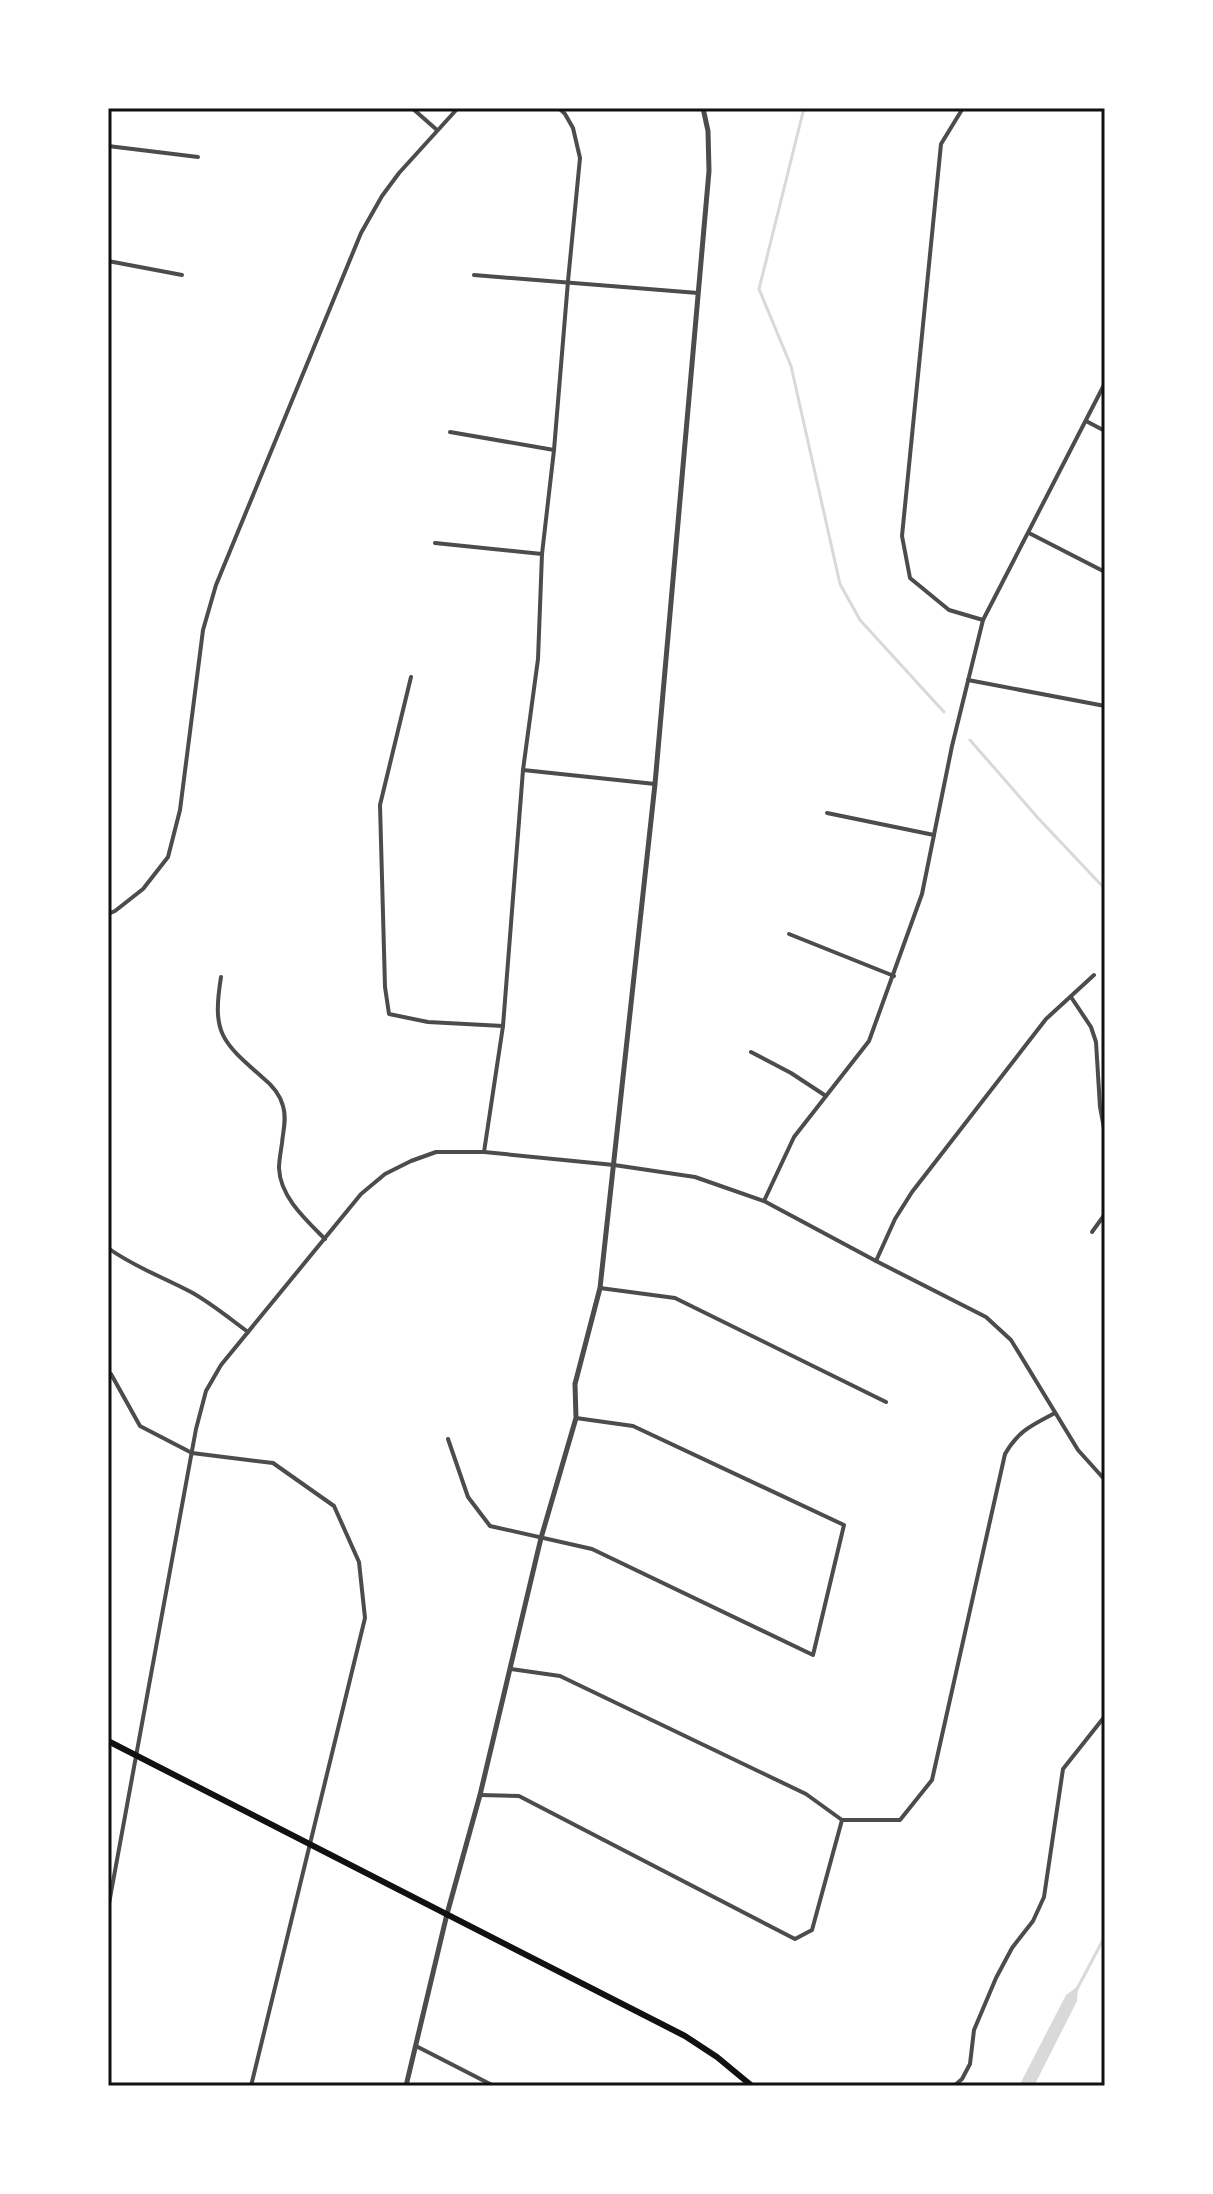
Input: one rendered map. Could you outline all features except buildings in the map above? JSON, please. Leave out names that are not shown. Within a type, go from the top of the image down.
[{"type":"main road","points":[[108,1741],[685,2036],[752,2086]]},
{"type":"street","points":[[412,108],[437,130]]},
{"type":"street","points":[[108,914],[143,889],[168,857],[180,810],[203,630],[216,585],[361,233],[399,173],[458,108]]},
{"type":"street","points":[[484,1152],[503,1026],[523,770],[538,659],[542,554],[580,158],[573,128],[559,108]]},
{"type":"street","points":[[406,2086],[541,1538],[576,1418],[575,1384],[600,1288],[655,784],[709,171],[708,131],[703,108]]},
{"type":"street","points":[[963,108],[941,144],[902,536],[910,578],[949,610],[983,620]]},
{"type":"street","points":[[108,146],[198,157]]},
{"type":"street","points":[[108,261],[182,275]]},
{"type":"street","points":[[474,275],[698,293]]},
{"type":"street","points":[[764,1201],[794,1137],[869,1041],[922,894],[983,620],[1105,383]]},
{"type":"street","points":[[1086,421],[1105,431]]},
{"type":"street","points":[[450,432],[554,450]]},
{"type":"street","points":[[1029,532],[1105,572]]},
{"type":"street","points":[[435,543],[542,554]]},
{"type":"street","points":[[411,677],[380,805],[385,987],[389,1014],[428,1022],[503,1026]]},
{"type":"street","points":[[968,680],[1105,706]]},
{"type":"street","points":[[523,770],[655,784]]},
{"type":"street","points":[[827,813],[934,835]]},
{"type":"street","points":[[789,934],[894,976]]},
{"type":"street","points":[[876,1261],[895,1219],[912,1192],[1046,1019],[1094,975]]},
{"type":"street","points":[[221,977],[216,1018],[222,1035],[233,1050],[276,1091],[284,1107],[279,1168],[283,1183],[294,1205],[325,1239]]},
{"type":"street","points":[[1071,997],[1091,1027],[1096,1042],[1105,1134]]},
{"type":"street","points":[[751,1052],[826,1096]]},
{"type":"street","points":[[108,1909],[199,1414],[210,1381],[361,1194],[385,1174],[411,1161],[436,1152],[484,1152],[614,1165],[695,1177],[764,1201],[986,1317],[1000,1328],[1011,1340],[1086,1461],[1105,1480]]},
{"type":"street","points":[[1092,1232],[1105,1214]]},
{"type":"street","points":[[108,1248],[133,1264],[193,1293],[248,1332]]},
{"type":"street","points":[[600,1288],[675,1298],[886,1402]]},
{"type":"street","points":[[111,1374],[140,1426],[192,1453],[273,1463],[334,1506],[359,1562],[365,1618],[251,2086]]},
{"type":"street","points":[[511,1669],[560,1676],[806,1794],[842,1820],[900,1820],[932,1780],[1005,1454],[1013,1439],[1055,1413]]},
{"type":"street","points":[[448,1439],[468,1497],[490,1526],[592,1549],[813,1655],[844,1525],[633,1426],[576,1418]]},
{"type":"street","points":[[954,2086],[970,2064],[974,2030],[996,1978],[1012,1948],[1033,1921],[1044,1897],[1063,1769],[1105,1716]]},
{"type":"street","points":[[480,1795],[519,1796],[795,1939],[812,1930],[842,1820]]},
{"type":"street","points":[[416,2046],[494,2086]]},
{"type":"shaded area","points":[[1078,1986],[1077,2001],[1034,2086],[1019,2086],[1066,1995]]},
{"type":"waterway","points":[[804,108],[759,289],[791,366],[840,584],[860,620],[944,712]]},
{"type":"waterway","points":[[970,740],[1105,889]]},
{"type":"waterway","points":[[1077,1989],[1105,1936]]}]
